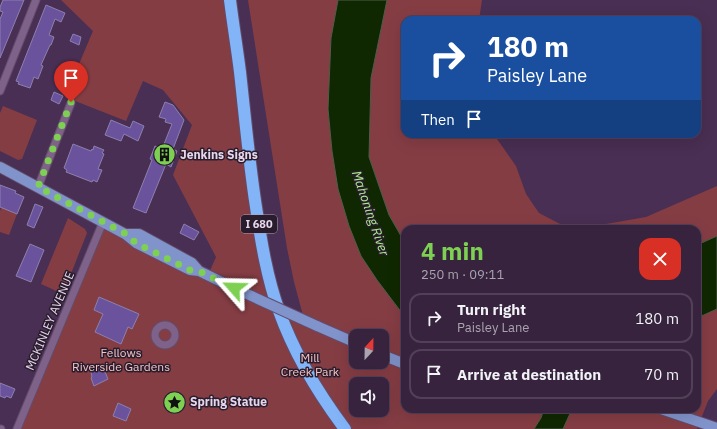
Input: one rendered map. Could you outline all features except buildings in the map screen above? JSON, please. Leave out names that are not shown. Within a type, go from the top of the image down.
[{"type":"highway","name":"I 680","points":[[230,0],[254,193],[261,241],[271,284],[278,310],[290,338],[318,390],[329,408],[345,429]]},
{"type":"main road","points":[[0,167],[126,234],[136,243],[190,270],[199,271],[349,340]]},
{"type":"main road","points":[[389,358],[401,362]]},
{"type":"main road","points":[[673,413],[717,428]]},
{"type":"street","points":[[0,91],[36,0]]},
{"type":"street","points":[[38,187],[71,102]]},
{"type":"street","name":"MCKINLEY AVENUE","points":[[17,429],[103,222]]},
{"type":"green space","points":[[61,0],[230,0],[240,72],[278,307],[304,319],[287,248],[248,0],[338,0],[331,38],[328,109],[332,151],[339,189],[377,280],[401,312],[401,413],[701,413],[701,316],[717,309],[717,389],[708,401],[697,429],[17,429],[103,222],[208,275],[216,257],[173,175],[192,125],[163,90],[143,81],[126,121],[65,97],[93,31]]},
{"type":"green space","points":[[387,0],[482,0],[480,16],[401,16],[401,138],[496,138],[516,166],[526,194],[539,213],[562,225],[401,225],[401,236],[389,215],[369,157],[371,78]]},
{"type":"green space","points":[[3,106],[37,120],[22,159],[18,160],[0,151],[0,113]]},
{"type":"green space","points":[[717,186],[717,236],[701,243],[701,225],[600,225],[646,217]]},
{"type":"green space","points":[[6,196],[6,209],[17,214],[9,235],[0,232],[0,211]]},
{"type":"green space","points":[[68,218],[85,229],[87,233],[63,294],[41,284]]},
{"type":"water","name":"Mahoning River","points":[[338,0],[387,0],[371,78],[369,157],[389,215],[401,236],[401,312],[361,256],[349,226],[338,189],[332,151],[328,109],[331,38]]},
{"type":"water","points":[[717,236],[717,309],[701,316],[701,243]]},
{"type":"water","points":[[543,413],[570,413],[563,429],[534,429]]},
{"type":"place","name":"Jenkins Signs","points":[[164,155]]},
{"type":"place","name":"Spring Statue","points":[[174,402]]},
{"type":"route","points":[[71,102],[38,187],[126,234],[136,243],[190,270],[199,271],[234,288]]},
{"type":"park label","name":"Fellows Riverside Gardens","points":[[121,360]]},
{"type":"park label","name":"Mill Creek Park","points":[[310,365]]}]
